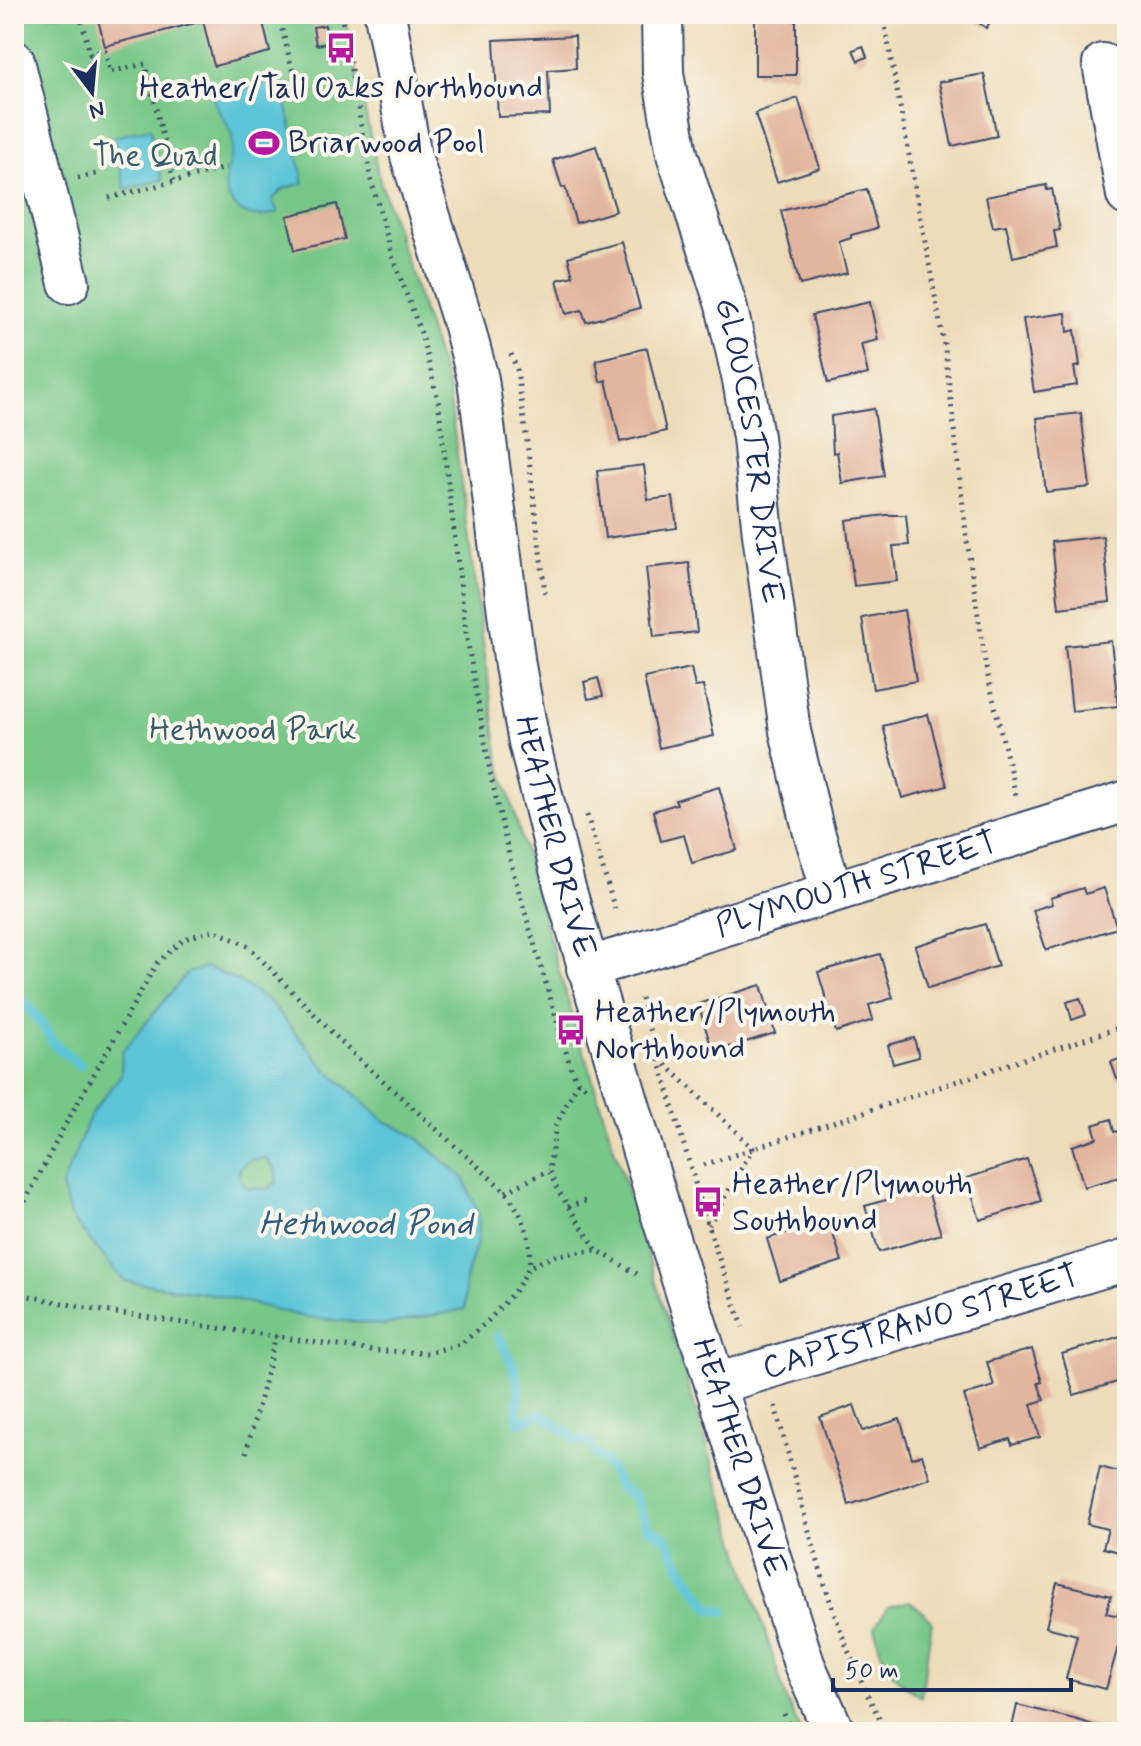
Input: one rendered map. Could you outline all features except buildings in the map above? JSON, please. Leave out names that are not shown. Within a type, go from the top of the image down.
[{"type":"street","name":"HEATHER DRIVE","points":[[385,14],[411,156],[478,379],[515,666],[529,742],[587,968],[804,1664],[834,1732]]},
{"type":"street","name":"GLOUCESTER DRIVE","points":[[662,14],[663,73],[677,154],[726,305],[743,380],[790,731],[813,829],[832,891]]},
{"type":"street","points":[[14,61],[69,283]]},
{"type":"street","points":[[1103,64],[1127,195]]},
{"type":"street","name":"PLYMOUTH STREET","points":[[587,968],[1127,801]]},
{"type":"street","name":"CAPISTRANO STREET","points":[[716,1384],[1127,1260]]},
{"type":"path","points":[[80,14],[90,54],[105,51],[110,72],[145,64],[174,181]]},
{"type":"path","points":[[278,14],[296,84],[283,88]]},
{"type":"path","points":[[341,14],[371,180],[393,258],[421,333],[438,400],[467,639],[491,777],[520,897],[571,1069],[578,1082],[556,1125],[549,1170],[568,1207],[597,1250],[647,1279]]},
{"type":"path","points":[[871,14],[884,20]]},
{"type":"path","points":[[884,20],[889,14]]},
{"type":"path","points":[[884,20],[945,350],[967,541],[986,668],[1019,808]]},
{"type":"path","points":[[109,198],[226,168]]},
{"type":"path","points":[[14,1223],[64,1127],[92,1083],[157,963],[184,939],[214,930],[248,946],[350,1051],[506,1192],[528,1229],[531,1247],[529,1267],[518,1287],[489,1320],[461,1344],[428,1353],[366,1350],[91,1309],[14,1293]]},
{"type":"path","points":[[641,998],[708,1227],[743,1327]]},
{"type":"path","points":[[704,1165],[1127,1025]]},
{"type":"path","points":[[659,1058],[753,1148]]},
{"type":"path","points":[[708,1227],[753,1148]]},
{"type":"path","points":[[506,1192],[549,1170]]},
{"type":"path","points":[[568,1207],[590,1199]]},
{"type":"path","points":[[529,1267],[556,1255],[597,1250]]},
{"type":"path","points":[[246,1453],[276,1336]]},
{"type":"path","points":[[775,1406],[826,1585],[868,1699],[887,1732]]},
{"type":"green space","name":"Hethwood Park","points":[[14,14],[345,14],[378,174],[448,388],[499,759],[561,978],[787,1702],[802,1732],[14,1732]],"holes":[[[187,973],[269,1001],[323,1066],[385,1121],[415,1136],[479,1217],[478,1240],[465,1280],[465,1309],[384,1325],[305,1317],[218,1295],[124,1281],[91,1114],[121,1075],[123,1052]]]},
{"type":"green space","points":[[265,1158],[275,1168],[277,1182],[268,1189],[247,1188],[240,1178],[239,1169],[248,1161]]},
{"type":"green space","points":[[910,1601],[932,1621],[921,1697],[889,1668],[880,1651],[875,1627],[888,1607]]},
{"type":"water","name":"Briarwood Pool","points":[[281,79],[304,183],[283,189],[272,200],[278,212],[252,216],[237,208],[226,191],[232,137],[213,97]]},
{"type":"water","points":[[150,128],[162,180],[125,189],[114,137]]},
{"type":"water","name":"Hethwood Pond","points":[[207,967],[238,981],[269,1001],[323,1066],[385,1121],[415,1136],[464,1178],[479,1216],[478,1240],[465,1280],[465,1309],[384,1325],[305,1317],[218,1295],[124,1281],[70,1216],[62,1186],[91,1114],[121,1075],[122,1052],[187,973]],"holes":[[[265,1158],[275,1168],[277,1182],[268,1189],[247,1188],[240,1178],[239,1168],[248,1161]]]},
{"type":"waterway","points":[[14,992],[39,1019],[54,1044],[80,1065]]},
{"type":"waterway","points":[[498,1336],[517,1377],[519,1423],[542,1413],[574,1440],[589,1442],[597,1456],[610,1467],[619,1487],[635,1496],[648,1528],[665,1537],[684,1572],[710,1608],[724,1611]]},
{"type":"place","name":"Heather/Tall Oaks Northbound","points":[[341,48]]},
{"type":"place","name":"Briarwood Pool","points":[[264,143]]},
{"type":"place","name":"Heather/Plymouth Northbound","points":[[571,1030]]},
{"type":"place","name":"Heather/Plymouth Southbound","points":[[708,1202]]},
{"type":"park label","name":"The Quad","points":[[155,156]]}]
